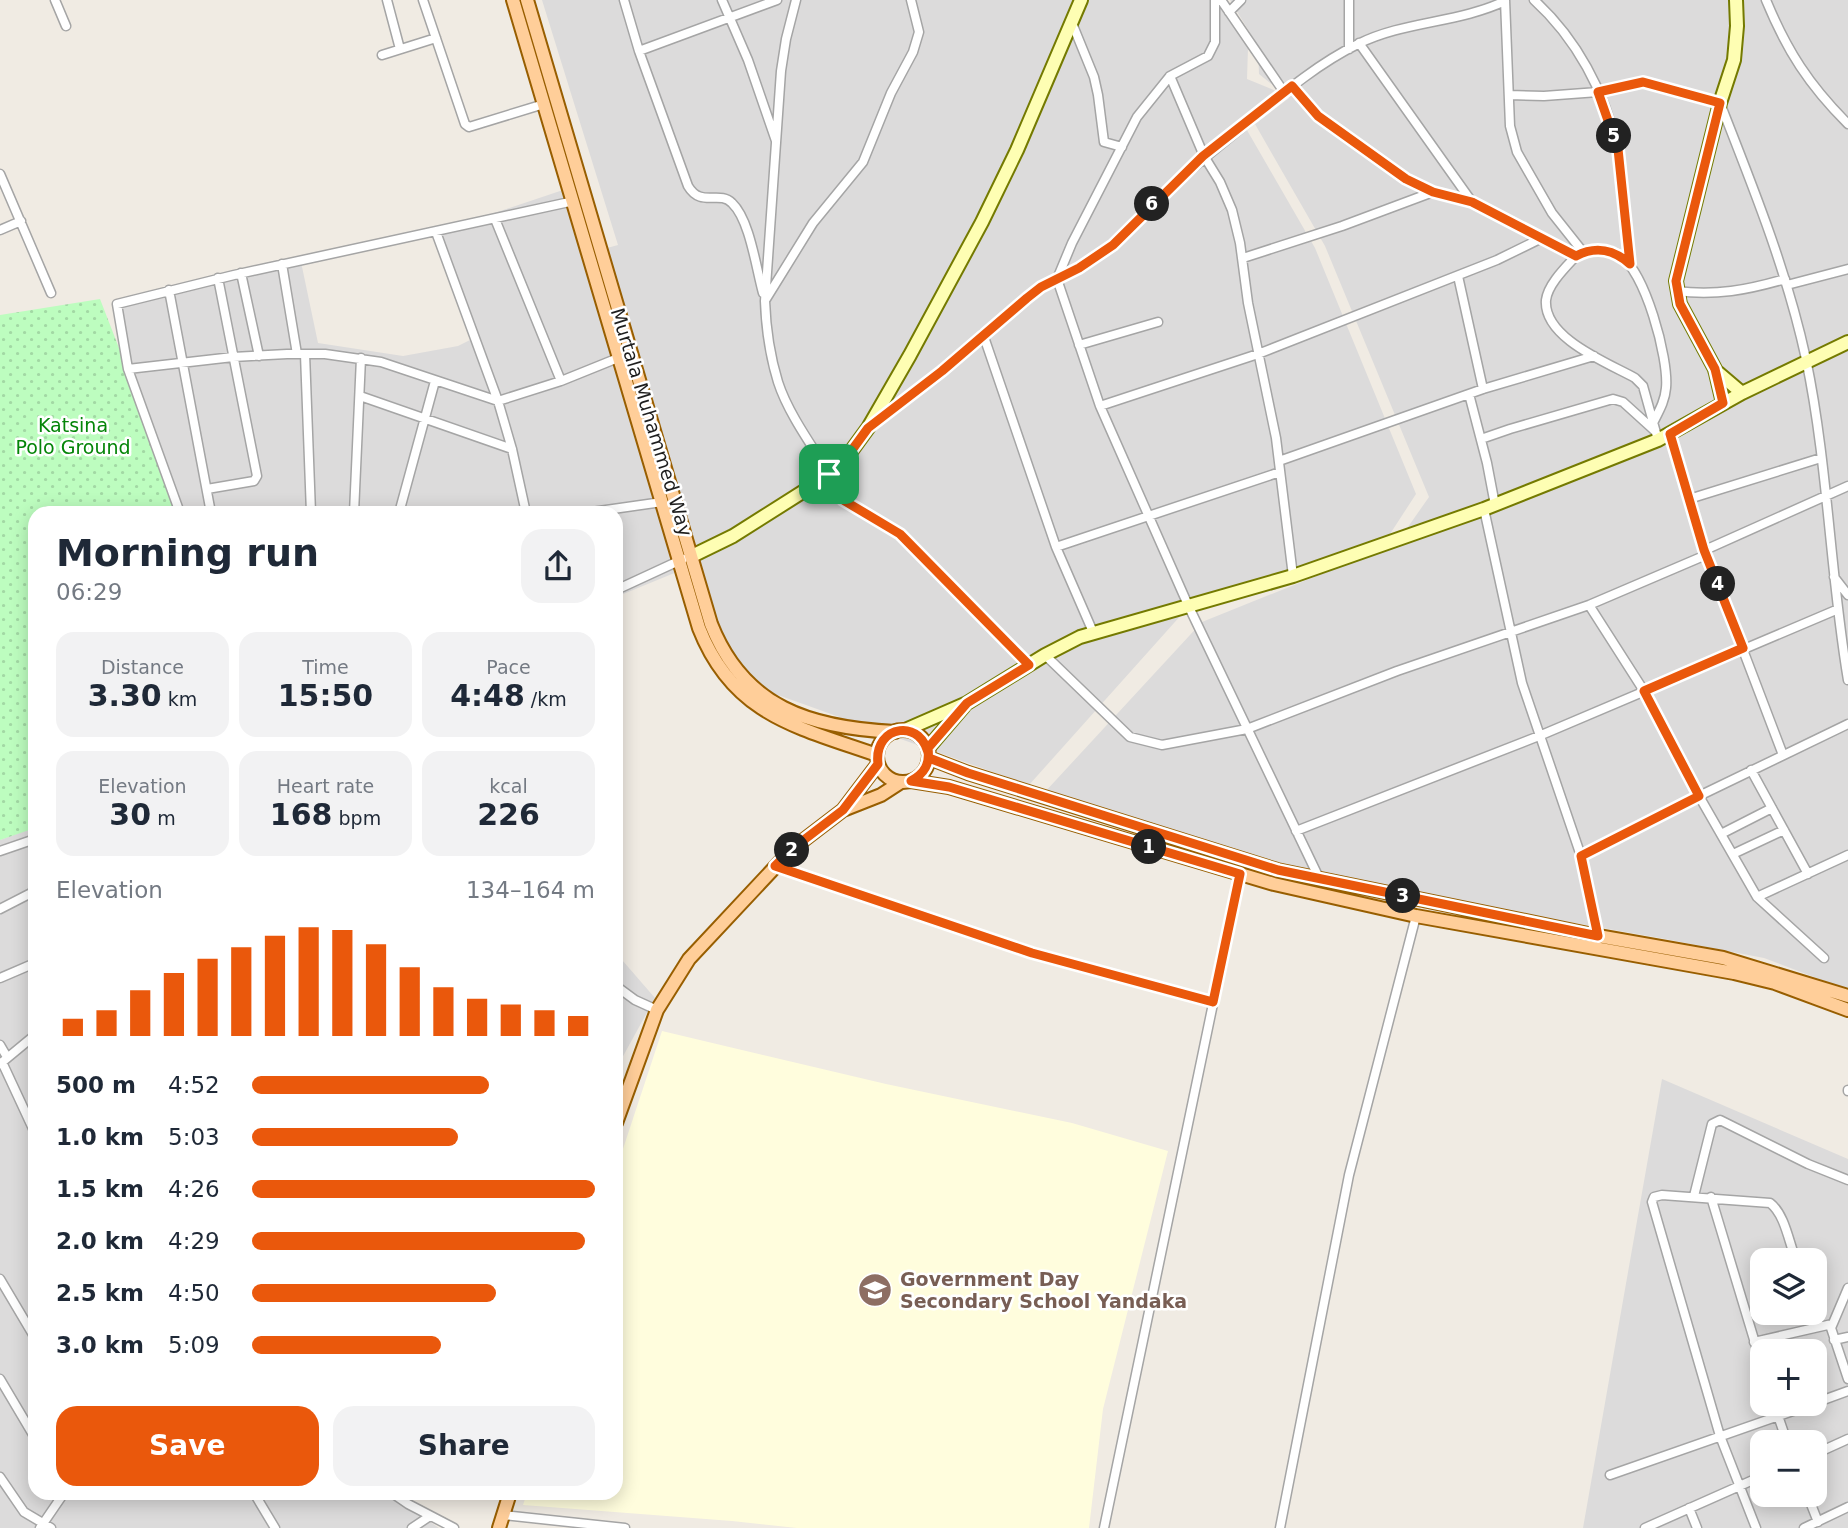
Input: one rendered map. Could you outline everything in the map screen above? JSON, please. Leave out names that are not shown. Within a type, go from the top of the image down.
[{"type":"main road","points":[[513,0],[706,647],[715,664],[744,696],[761,709],[783,721],[878,760],[883,773],[891,780],[949,787],[1240,874],[1416,916],[1734,972],[1848,1010]]},
{"type":"main road","name":"Murtala Muhammed Way","points":[[527,0],[719,645],[726,658],[752,688],[780,705],[837,726],[900,731]]},
{"type":"main road","points":[[623,1104],[657,1010],[700,945],[792,849],[843,810],[920,776],[926,768],[929,753],[923,739],[915,733],[900,731],[886,737],[880,745],[878,760],[843,810]]},
{"type":"main road","points":[[929,753],[981,777],[1252,862],[1320,880],[1598,936],[1723,958],[1848,996]]},
{"type":"main road","points":[[499,1528],[508,1500]]},
{"type":"street","points":[[55,0],[66,26]]},
{"type":"street","points":[[387,0],[400,50]]},
{"type":"street","points":[[424,0],[469,127],[544,104]]},
{"type":"street","points":[[624,0],[639,51],[692,194],[698,197],[725,198],[732,202],[744,223],[765,302]]},
{"type":"street","points":[[722,0],[748,60],[777,144]]},
{"type":"street","points":[[639,51],[777,0]]},
{"type":"street","points":[[796,0],[784,49],[765,302],[766,330],[779,384],[826,476],[843,500],[900,534],[1029,665]]},
{"type":"street","points":[[765,302],[813,223],[863,162],[891,93],[913,52],[919,32],[911,0]]},
{"type":"street","points":[[623,587],[733,536],[826,476],[852,450],[868,428],[910,355],[982,222],[1017,150],[1081,0]]},
{"type":"street","points":[[1218,0],[1284,92]]},
{"type":"street","points":[[1218,0],[1214,42],[1208,56],[1170,76],[1137,117],[1072,243],[1058,279],[1100,406],[1188,605],[1320,880]]},
{"type":"street","points":[[1229,12],[1241,0]]},
{"type":"street","points":[[1349,0],[1349,49]]},
{"type":"street","points":[[868,428],[942,371],[1027,298],[1113,245],[1203,156],[1292,86],[1359,43],[1384,34],[1474,13],[1505,0],[1510,126],[1517,152],[1552,213],[1580,254]]},
{"type":"street","points":[[1534,0],[1573,44],[1598,92],[1618,149],[1630,264]]},
{"type":"street","points":[[1723,403],[1715,369],[1680,304],[1676,281],[1720,103],[1734,60],[1736,0]]},
{"type":"street","points":[[1766,0],[1793,58],[1816,92],[1848,124]]},
{"type":"street","points":[[1072,23],[1094,77],[1104,142],[1122,147]]},
{"type":"street","points":[[382,55],[436,38]]},
{"type":"street","points":[[1359,43],[1472,202]]},
{"type":"street","points":[[1170,76],[1203,156],[1220,182],[1232,210],[1243,258],[1258,354],[1268,394],[1293,576]]},
{"type":"street","points":[[1509,95],[1545,96],[1598,92],[1643,82],[1720,103]]},
{"type":"street","points":[[1292,86],[1304,103],[1337,132],[1406,179],[1433,192],[1472,202],[1580,254],[1600,251],[1617,253],[1630,264],[1653,316],[1665,364],[1667,385],[1659,432]]},
{"type":"street","points":[[1720,103],[1754,188],[1786,282],[1806,360],[1821,458],[1836,610],[1848,680]]},
{"type":"street","points":[[0,174],[51,293]]},
{"type":"street","points":[[1243,258],[1342,226],[1433,192]]},
{"type":"street","points":[[177,506],[128,369],[117,304],[218,278],[574,201]]},
{"type":"street","points":[[495,219],[561,381]]},
{"type":"street","points":[[0,230],[21,221]]},
{"type":"street","points":[[436,232],[498,401],[524,506]]},
{"type":"street","points":[[1100,406],[1258,354],[1458,276],[1542,238]]},
{"type":"street","points":[[1580,254],[1562,270],[1546,298],[1547,312],[1554,326],[1570,342],[1635,378],[1643,386],[1659,432],[1689,499],[1705,553],[1783,755]]},
{"type":"street","points":[[282,264],[301,354],[311,506]]},
{"type":"street","points":[[1676,291],[1704,294],[1732,292],[1848,269]]},
{"type":"street","points":[[242,273],[258,356]]},
{"type":"street","points":[[1458,276],[1483,389]]},
{"type":"street","points":[[206,489],[257,479],[218,278]]},
{"type":"street","points":[[169,290],[210,506]]},
{"type":"street","points":[[1079,345],[1157,322]]},
{"type":"street","points":[[983,334],[1056,547],[1093,632]]},
{"type":"street","points":[[900,731],[967,703],[1045,655],[1093,632],[1293,576],[1490,507],[1723,403],[1806,360],[1848,342]]},
{"type":"street","points":[[128,369],[233,357],[301,354],[361,358],[381,362],[498,401],[561,381],[618,358]]},
{"type":"street","points":[[1279,461],[1483,389],[1594,356]]},
{"type":"street","points":[[354,506],[361,358]]},
{"type":"street","points":[[1715,369],[1742,393]]},
{"type":"street","points":[[401,506],[435,381]]},
{"type":"street","points":[[1469,394],[1482,439],[1490,507],[1522,683],[1581,856],[1598,936]]},
{"type":"street","points":[[359,397],[512,449]]},
{"type":"street","points":[[1482,439],[1613,399],[1623,402],[1659,432]]},
{"type":"street","points":[[1689,499],[1821,458]]},
{"type":"street","points":[[1056,547],[1280,472]]},
{"type":"street","points":[[1045,655],[1130,737],[1162,745],[1247,729],[1397,671],[1589,605],[1848,486]]},
{"type":"street","points":[[623,508],[662,502]]},
{"type":"street","points":[[1834,577],[1848,595]]},
{"type":"street","points":[[1589,605],[1644,691],[1699,796],[1757,897],[1824,958]]},
{"type":"street","points":[[1296,831],[1539,736],[1836,610]]},
{"type":"street","points":[[929,753],[967,703]]},
{"type":"street","points":[[1581,856],[1848,724]]},
{"type":"street","points":[[1751,770],[1808,874]]},
{"type":"street","points":[[1721,834],[1772,808]]},
{"type":"street","points":[[1733,854],[1784,830]]},
{"type":"street","points":[[0,851],[28,841]]},
{"type":"street","points":[[1757,897],[1848,855]]},
{"type":"street","points":[[775,866],[1032,953],[1213,1002]]},
{"type":"street","points":[[1104,1528],[1240,874]]},
{"type":"street","points":[[0,909],[28,895]]},
{"type":"street","points":[[1280,1528],[1349,1175],[1416,916]]},
{"type":"street","points":[[0,978],[28,966]]},
{"type":"street","points":[[623,991],[657,1010]]},
{"type":"street","points":[[3,1061],[28,1041]]},
{"type":"street","points":[[0,1045],[3,1061],[28,1117]]},
{"type":"street","points":[[1694,1196],[1712,1124],[1720,1120],[1808,1164],[1848,1180]]},
{"type":"street","points":[[1756,1528],[1720,1436],[1651,1202],[1654,1197],[1662,1195],[1770,1203],[1776,1207],[1791,1248]]},
{"type":"street","points":[[1711,1197],[1753,1339]]},
{"type":"street","points":[[0,1279],[28,1326]]},
{"type":"street","points":[[1848,1288],[1832,1324],[1831,1333],[1848,1379]]},
{"type":"street","points":[[1836,1315],[1848,1309]]},
{"type":"street","points":[[1766,1339],[1832,1324]]},
{"type":"street","points":[[1834,1340],[1848,1337]]},
{"type":"street","points":[[0,1379],[28,1426]]},
{"type":"street","points":[[1827,1398],[1848,1391]]},
{"type":"street","points":[[1610,1475],[1778,1416],[1783,1430]]},
{"type":"street","points":[[1827,1449],[1848,1439]]},
{"type":"street","points":[[0,1477],[24,1512],[45,1526],[60,1500]]},
{"type":"street","points":[[1645,1528],[1750,1482]]},
{"type":"street","points":[[258,1500],[275,1528]]},
{"type":"street","points":[[404,1500],[454,1528]]},
{"type":"street","points":[[1812,1507],[1818,1522]]},
{"type":"street","points":[[1804,1528],[1848,1507]]},
{"type":"street","points":[[1689,1508],[1697,1528]]},
{"type":"street","points":[[503,1515],[625,1528]]},
{"type":"street","points":[[412,1528],[430,1516]]},
{"type":"shaded area","points":[[542,0],[1218,0],[1248,48],[1247,79],[1276,91],[1244,125],[1315,248],[1416,494],[1390,534],[1191,604],[1029,785],[747,684],[689,567],[623,594],[623,506],[180,506],[129,376],[118,307],[301,262],[318,343],[403,356],[458,346],[476,337],[438,232],[566,189],[589,253],[618,245]]},
{"type":"shaded area","points":[[1230,0],[1848,0],[1848,990],[1764,958],[1292,874],[1044,793],[1202,622],[1396,544],[1429,497],[1325,246],[1255,124],[1289,98],[1259,74],[1258,46]]},
{"type":"shaded area","points":[[28,830],[28,1500],[398,1500],[439,1528],[0,1528],[0,840]]},
{"type":"shaded area","points":[[623,961],[655,998],[623,1056]]},
{"type":"shaded area","name":"Government Day Secondary School Yandaka","points":[[662,1031],[886,1084],[1072,1123],[1168,1151],[1103,1409],[1089,1528],[797,1528],[523,1505],[525,1500],[623,1500],[623,1149]]},
{"type":"shaded area","points":[[1662,1079],[1848,1159],[1848,1528],[1583,1528]]},
{"type":"green space","name":"Katsina Polo Ground","points":[[100,299],[180,506],[28,506],[28,830],[0,840],[0,315]]},
{"type":"place","name":"Government Day Secondary School Yandaka","points":[[875,1290]]},
{"type":"route","points":[[829,474],[823,479],[843,500],[900,534],[1029,665],[967,703],[928,748],[926,768],[920,776],[911,781],[949,787],[1240,874],[1213,1002],[1032,953],[775,866],[792,849],[843,810],[878,764],[877,755],[886,737],[905,730],[923,739],[928,748],[929,758],[968,773],[1278,870],[1598,936],[1581,856],[1699,796],[1644,691],[1743,648],[1704,550],[1670,434],[1723,403],[1715,369],[1680,304],[1676,291],[1676,281],[1720,103],[1643,82],[1598,92],[1618,149],[1630,264],[1617,253],[1583,252],[1576,256],[1472,202],[1433,192],[1406,179],[1337,132],[1304,103],[1292,86],[1203,156],[1113,245],[1079,268],[1041,287],[942,371],[868,428],[829,474]]}]
